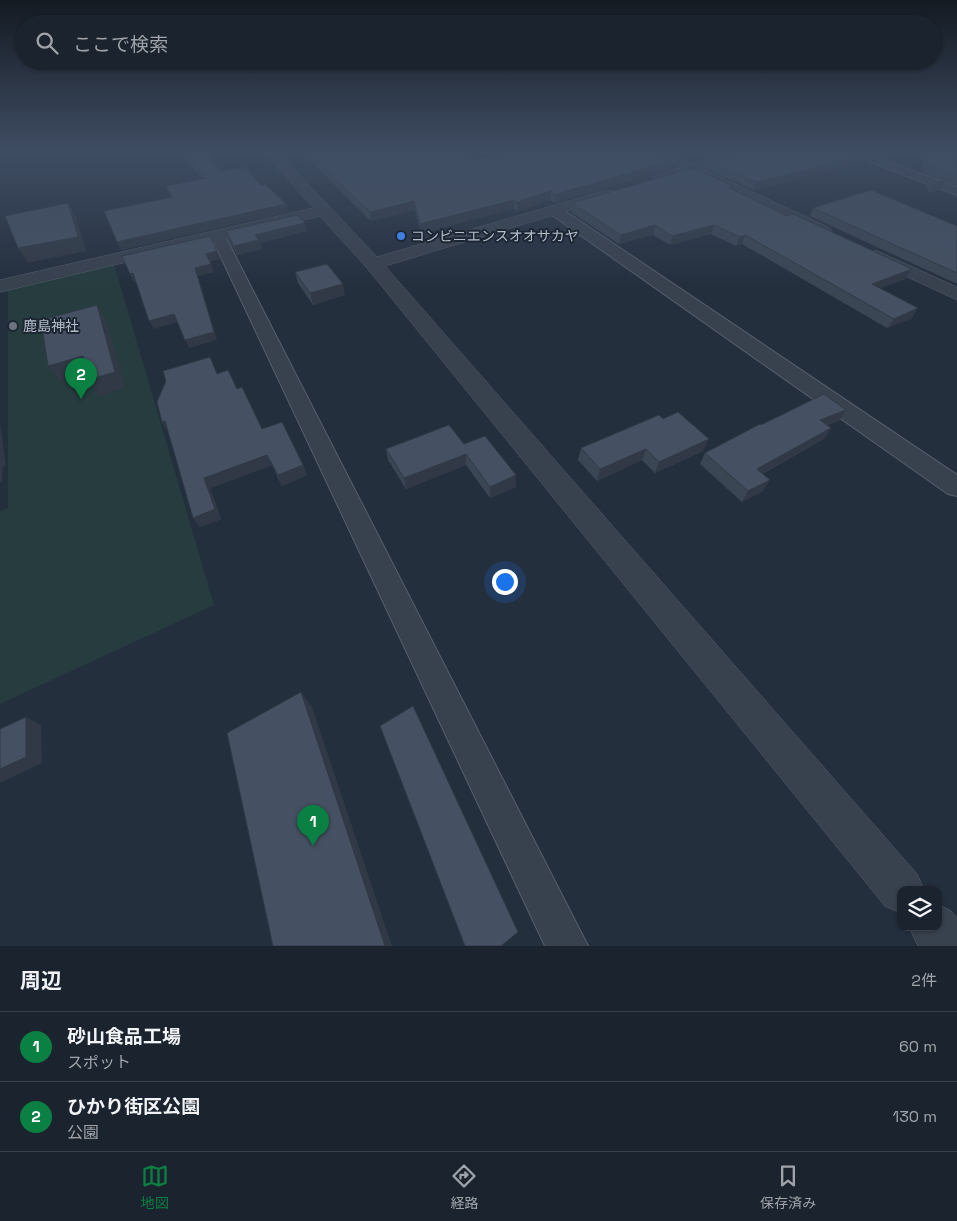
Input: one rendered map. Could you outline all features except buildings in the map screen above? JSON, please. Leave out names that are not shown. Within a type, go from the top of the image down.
[{"type":"street","points":[[310,196],[373,264],[898,886]]},
{"type":"street","points":[[373,264],[601,196]]},
{"type":"street","points":[[751,196],[840,239]]},
{"type":"street","points":[[0,286],[323,210]]},
{"type":"street","points":[[554,210],[957,487]]},
{"type":"street","points":[[218,236],[567,946]]},
{"type":"street","points":[[858,248],[957,294]]},
{"type":"street","points":[[936,931],[949,946]]},
{"type":"green space","points":[[114,264],[214,605],[0,704],[0,511],[8,508],[8,289]]},
{"type":"place","name":"コンビニエンスオオサカヤ","points":[[401,236]]},
{"type":"place","name":"鹿島神社","points":[[13,326]]},
{"type":"place","name":"ひかり街区公園","points":[[81,399]]},
{"type":"place","name":"砂山食品工場","points":[[313,846]]}]
